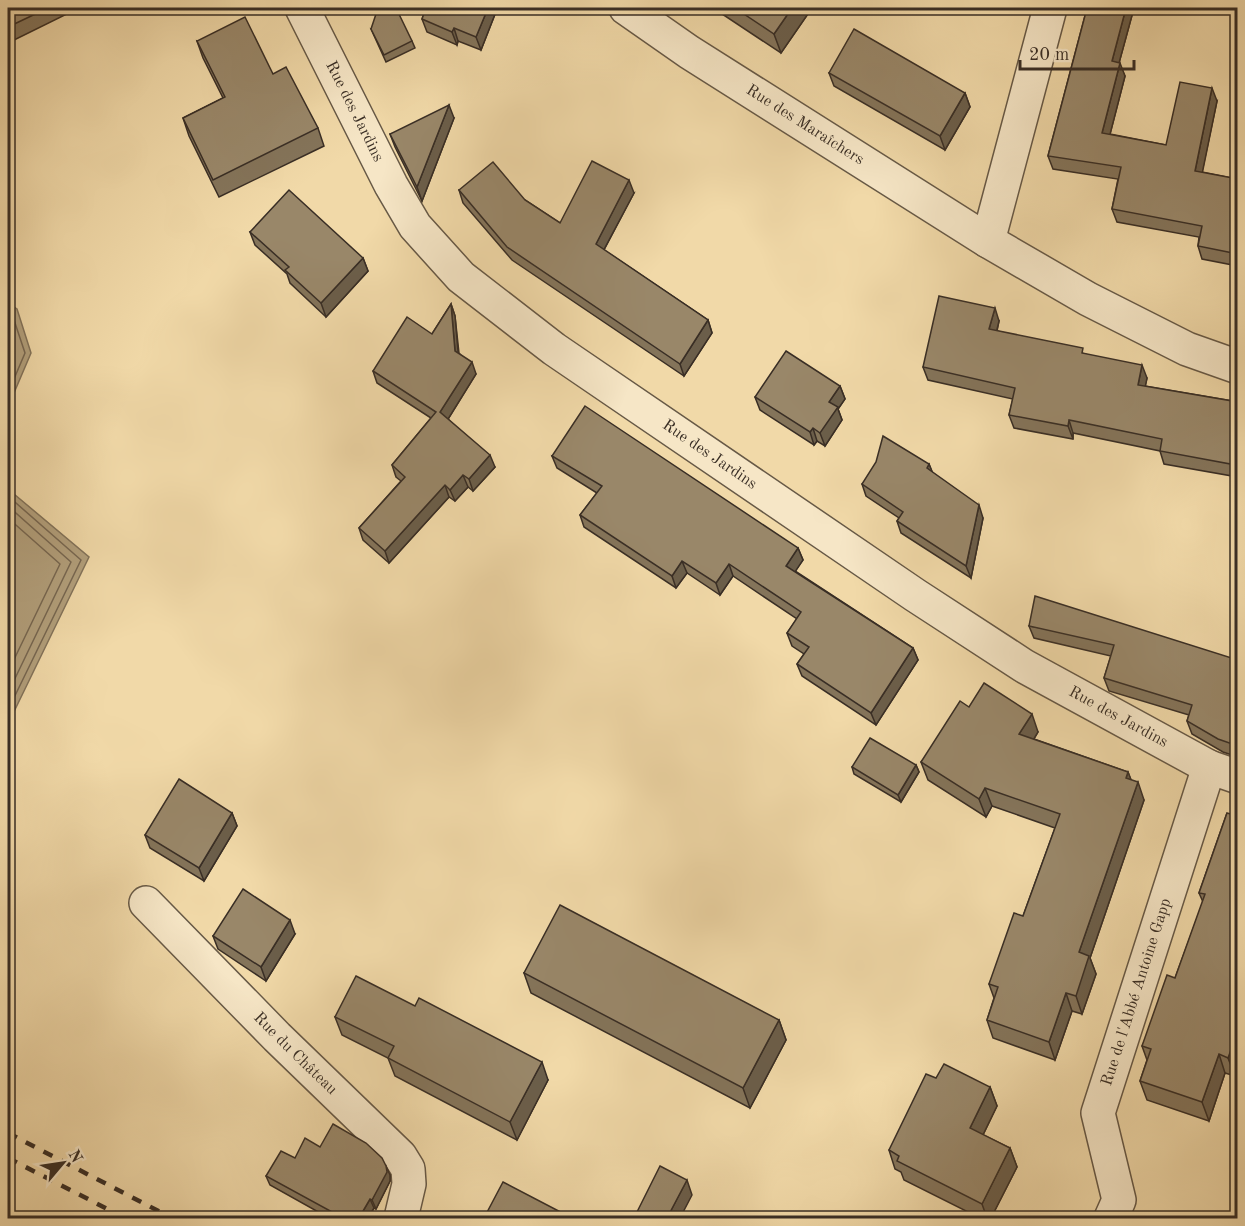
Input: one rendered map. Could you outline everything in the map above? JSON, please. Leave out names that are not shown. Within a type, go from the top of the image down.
[{"type":"street","name":"Rue des Jardins","points":[[302,8],[391,185],[415,226],[461,277],[554,349],[915,596],[1024,666],[1223,772]]},
{"type":"street","name":"Rue des Maraîchers","points":[[626,8],[689,52],[988,241],[1088,300],[1187,349],[1238,367]]},
{"type":"street","points":[[988,241],[1050,8]]},
{"type":"street","name":"Rue de l'Abbé Antoine Gapp","points":[[1111,1218],[1119,1200],[1098,1113],[1223,772]]},
{"type":"street","name":"Rue du Château","points":[[146,903],[277,1037],[400,1156],[408,1169],[409,1184],[401,1218]]},
{"type":"water","points":[[8,303],[17,309],[31,353],[8,407]]},
{"type":"water","points":[[8,489],[89,557],[8,724]]},
{"type":"building","points":[[8,8],[48,8],[8,27]]},
{"type":"building","points":[[378,8],[396,8],[412,41],[384,55],[371,29]]},
{"type":"building","points":[[426,8],[488,8],[476,37],[454,28],[452,32],[422,19]]},
{"type":"building","points":[[735,8],[792,8],[774,34]]},
{"type":"building","points":[[1087,8],[1126,8],[1112,61],[1120,63],[1102,133],[1166,145],[1180,82],[1212,88],[1195,171],[1238,179],[1238,254],[1198,246],[1202,226],[1112,209],[1121,167],[1048,156]]},
{"type":"building","points":[[245,17],[273,74],[286,67],[318,128],[213,180],[183,118],[225,97],[197,41]]},
{"type":"building","points":[[854,29],[965,93],[940,136],[829,73]]},
{"type":"building","points":[[449,105],[417,187],[390,134]]},
{"type":"building","points":[[592,161],[629,180],[596,244],[708,320],[680,364],[507,247],[459,190],[493,162],[525,200],[560,223]]},
{"type":"building","points":[[289,190],[363,258],[321,303],[285,270],[289,267],[250,232]]},
{"type":"building","points":[[939,296],[995,308],[989,329],[1083,348],[1082,353],[1142,365],[1138,385],[1238,402],[1236,465],[1160,451],[1162,439],[1069,420],[1068,426],[1009,415],[1015,388],[923,367]]},
{"type":"building","points":[[451,304],[455,351],[472,362],[440,412],[490,455],[469,479],[463,475],[450,490],[445,485],[385,551],[359,528],[405,477],[392,465],[436,412],[373,371],[407,317],[432,334]]},
{"type":"building","points":[[786,351],[840,386],[829,402],[838,407],[820,433],[813,428],[810,432],[755,397]]},
{"type":"building","points":[[585,406],[798,548],[786,566],[913,648],[871,713],[797,664],[809,647],[787,633],[801,612],[729,564],[716,583],[682,561],[672,576],[580,515],[602,486],[552,456]]},
{"type":"building","points":[[883,436],[929,464],[927,468],[979,505],[966,566],[897,521],[903,512],[862,484],[876,462]]},
{"type":"building","points":[[1035,596],[1238,660],[1238,746],[1218,739],[1187,721],[1192,705],[1104,678],[1114,645],[1029,626]]},
{"type":"building","points":[[984,683],[1032,714],[1019,734],[1128,772],[1126,778],[1138,782],[1079,952],[1089,956],[1076,996],[1066,993],[1049,1042],[987,1020],[998,987],[989,984],[1014,913],[1023,916],[1060,814],[985,788],[979,799],[921,762],[960,701],[969,707]]},
{"type":"building","points":[[870,738],[916,765],[898,795],[852,767]]},
{"type":"building","points":[[179,779],[232,813],[199,868],[145,835]]},
{"type":"building","points":[[1227,813],[1238,816],[1238,999],[1232,1014],[1238,1016],[1238,1031],[1228,1058],[1219,1054],[1202,1102],[1140,1081],[1151,1049],[1142,1046],[1167,975],[1175,978],[1205,894],[1199,893]]},
{"type":"building","points":[[243,889],[290,920],[261,967],[213,936]]},
{"type":"building","points":[[560,905],[779,1020],[743,1088],[524,973]]},
{"type":"building","points":[[356,976],[415,1006],[419,998],[542,1062],[510,1122],[388,1058],[394,1046],[335,1017]]},
{"type":"building","points":[[944,1064],[990,1087],[970,1128],[1010,1148],[982,1204],[897,1161],[899,1156],[889,1150],[926,1074],[936,1078]]},
{"type":"building","points":[[333,1124],[366,1143],[382,1158],[386,1166],[387,1172],[359,1218],[343,1218],[266,1176],[281,1151],[295,1158],[305,1138],[320,1147]]},
{"type":"building","points":[[660,1166],[687,1180],[667,1218],[634,1218]]},
{"type":"building","points":[[503,1182],[572,1218],[484,1218]]},
{"type":"railway","points":[[8,1133],[172,1218]]},
{"type":"railway","points":[[8,1158],[125,1218]]}]
